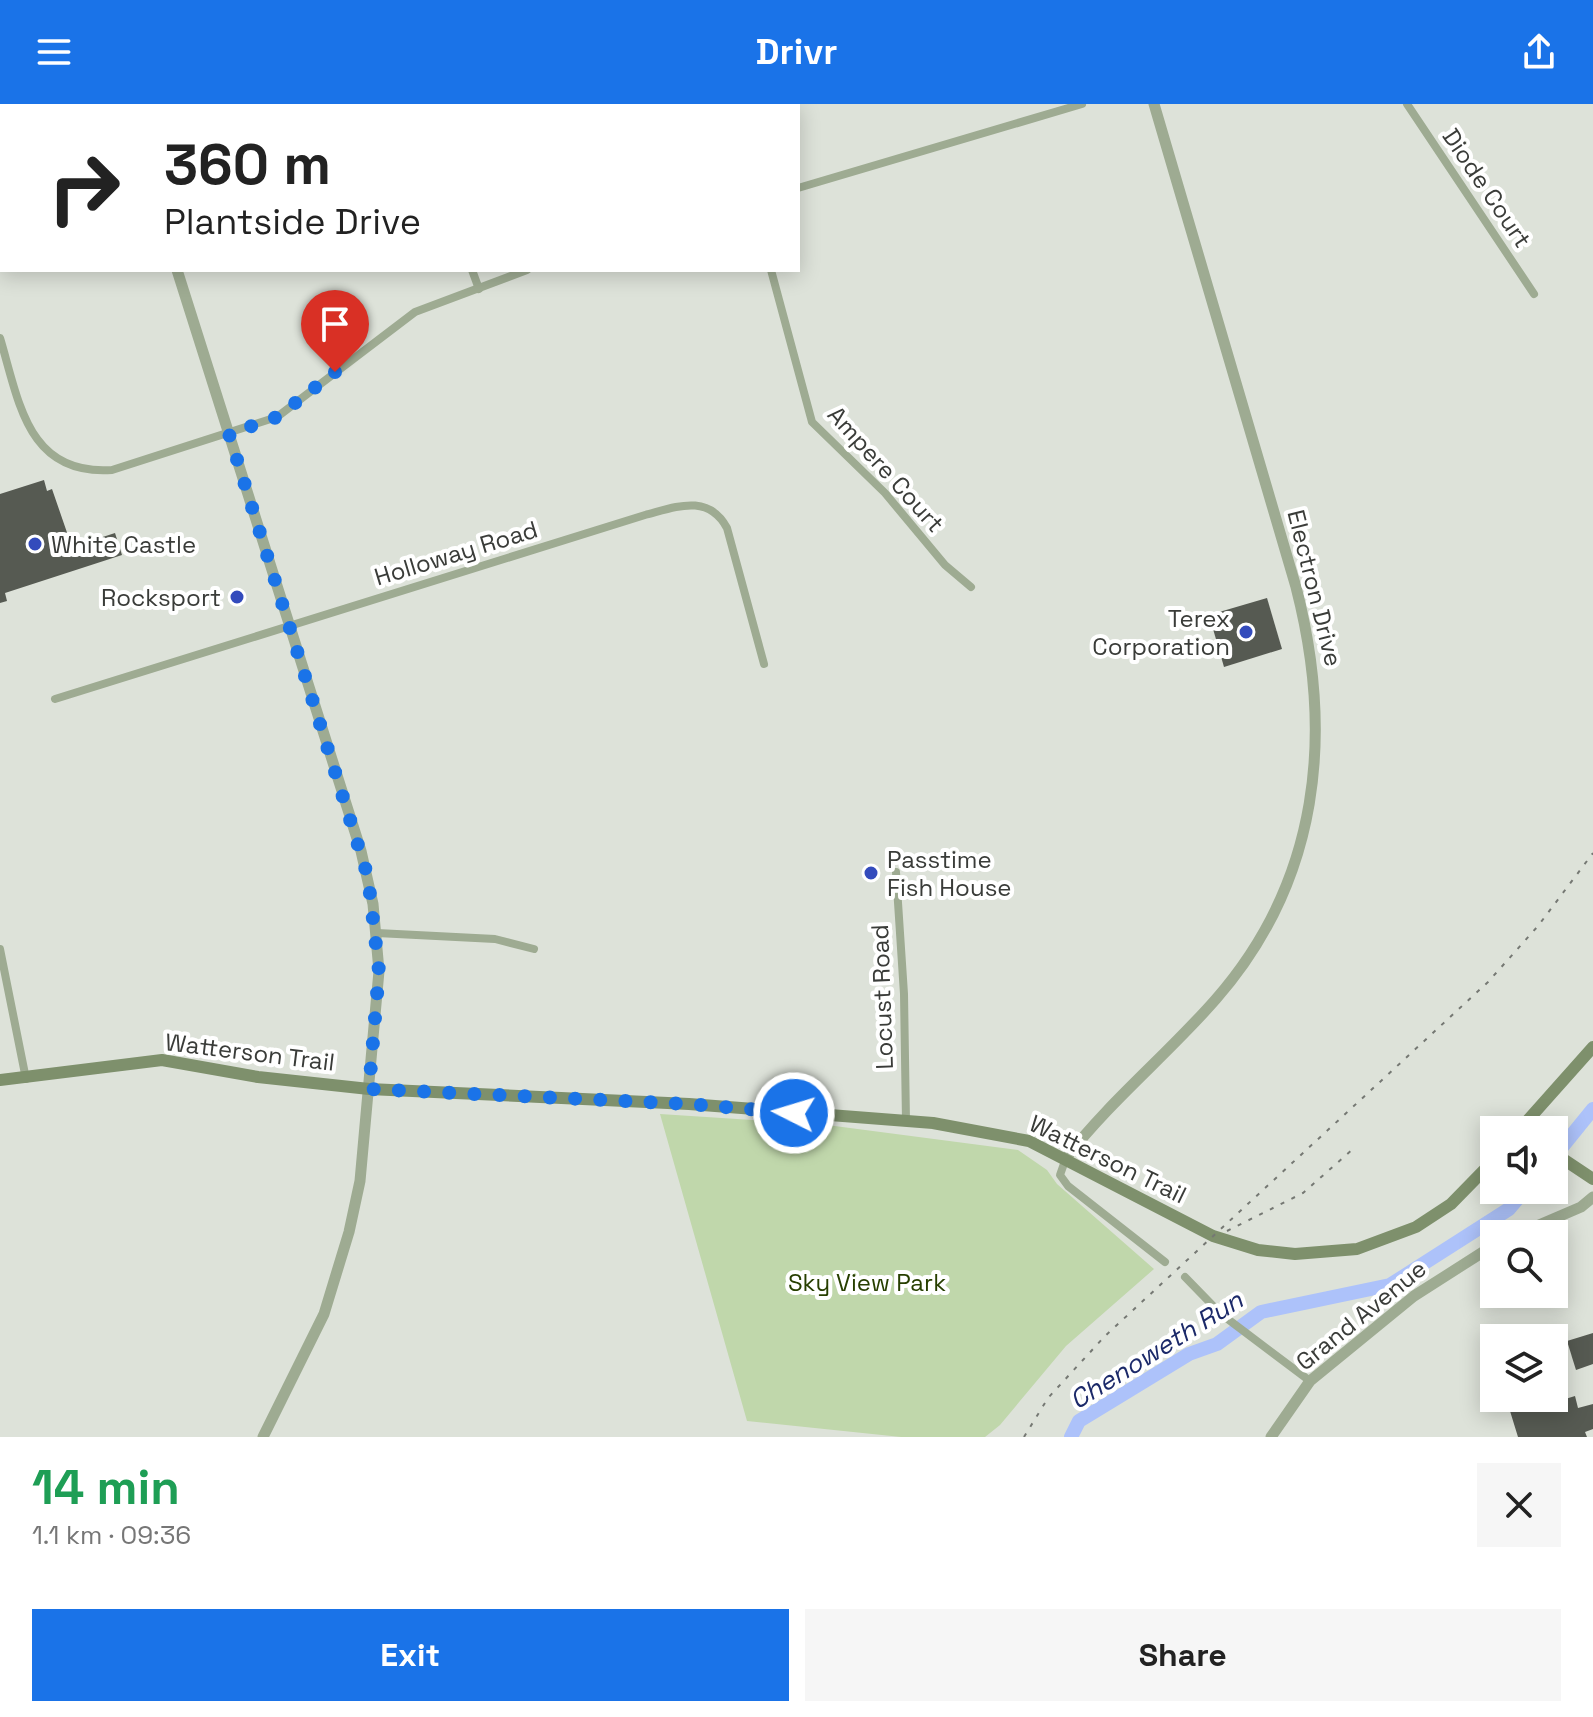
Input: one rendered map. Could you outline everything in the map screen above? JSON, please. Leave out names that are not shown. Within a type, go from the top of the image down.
[{"type":"main road","points":[[1533,1116],[1593,1047]]},
{"type":"main road","name":"Watterson Trail","points":[[0,1080],[162,1060],[258,1077],[369,1089],[689,1104],[906,1121],[1015,1137],[1066,1158],[1216,1238],[1261,1251],[1295,1254],[1337,1252],[1397,1236],[1451,1204],[1480,1174]]},
{"type":"main road","points":[[1568,1163],[1593,1179]]},
{"type":"street","points":[[800,187],[1082,104]]},
{"type":"street","name":"Electron Drive","points":[[1066,1158],[1219,995],[1262,934],[1302,837],[1317,748],[1314,664],[1296,587],[1154,104]]},
{"type":"street","name":"Diode Court","points":[[1407,104],[1534,294]]},
{"type":"street","points":[[178,272],[361,851],[377,933],[378,994],[355,1207],[324,1314],[263,1437]]},
{"type":"street","points":[[473,272],[479,289]]},
{"type":"street","points":[[0,338],[27,427],[47,452],[68,464],[92,470],[123,468],[229,434],[290,409],[406,317],[522,272]]},
{"type":"street","name":"Ampere Court","points":[[772,272],[812,422],[885,493],[945,565],[971,587]]},
{"type":"street","name":"Holloway Road","points":[[55,699],[645,515],[692,504],[709,508],[727,528],[764,664]]},
{"type":"street","name":"Locust Road","points":[[896,872],[904,994],[906,1121]]},
{"type":"street","points":[[377,933],[495,939],[534,949]]},
{"type":"street","points":[[0,949],[27,1079]]},
{"type":"street","points":[[1066,1158],[1060,1175],[1068,1186],[1165,1262]]},
{"type":"street","points":[[1551,1220],[1581,1207],[1593,1197]]},
{"type":"street","name":"Grand Avenue","points":[[1271,1437],[1310,1381],[1414,1296],[1480,1254]]},
{"type":"street","points":[[1185,1277],[1245,1334],[1310,1381]]},
{"type":"green space","name":"Sky View Park","points":[[660,1114],[827,1125],[1018,1150],[1047,1170],[1057,1184],[1154,1269],[1066,1346],[1000,1425],[985,1437],[901,1437],[747,1421]]},
{"type":"building","name":"White Castle","points":[[44,480],[47,491],[52,489],[72,547],[115,533],[122,555],[5,593],[7,601],[0,603],[0,494]]},
{"type":"building","name":"Terex Corporation","points":[[1267,598],[1282,649],[1224,667],[1209,615]]},
{"type":"building","points":[[1593,1333],[1593,1364],[1576,1370],[1568,1341]]},
{"type":"building","points":[[1575,1396],[1578,1408],[1593,1404],[1593,1429],[1585,1432],[1587,1437],[1518,1437],[1510,1412],[1568,1412],[1568,1398]]},
{"type":"waterway","name":"Chenoweth Run","points":[[1568,1140],[1593,1109]]},
{"type":"waterway","name":"Chenoweth Run","points":[[1071,1437],[1079,1421],[1189,1354],[1217,1344],[1261,1312],[1390,1285],[1513,1204]]},
{"type":"railway","points":[[1024,1437],[1048,1398],[1105,1336],[1488,982],[1538,926],[1593,853]]},
{"type":"railway","points":[[1227,1231],[1303,1193],[1353,1149]]},
{"type":"place","name":"White Castle","points":[[35,544]]},
{"type":"place","name":"Rocksport","points":[[237,597]]},
{"type":"place","name":"Terex Corporation","points":[[1246,632]]},
{"type":"place","name":"Passtime Fish House","points":[[871,873]]},
{"type":"route","points":[[335,372],[277,417],[229,434],[368,877],[377,933],[379,971],[369,1089],[689,1104],[794,1113]]}]
